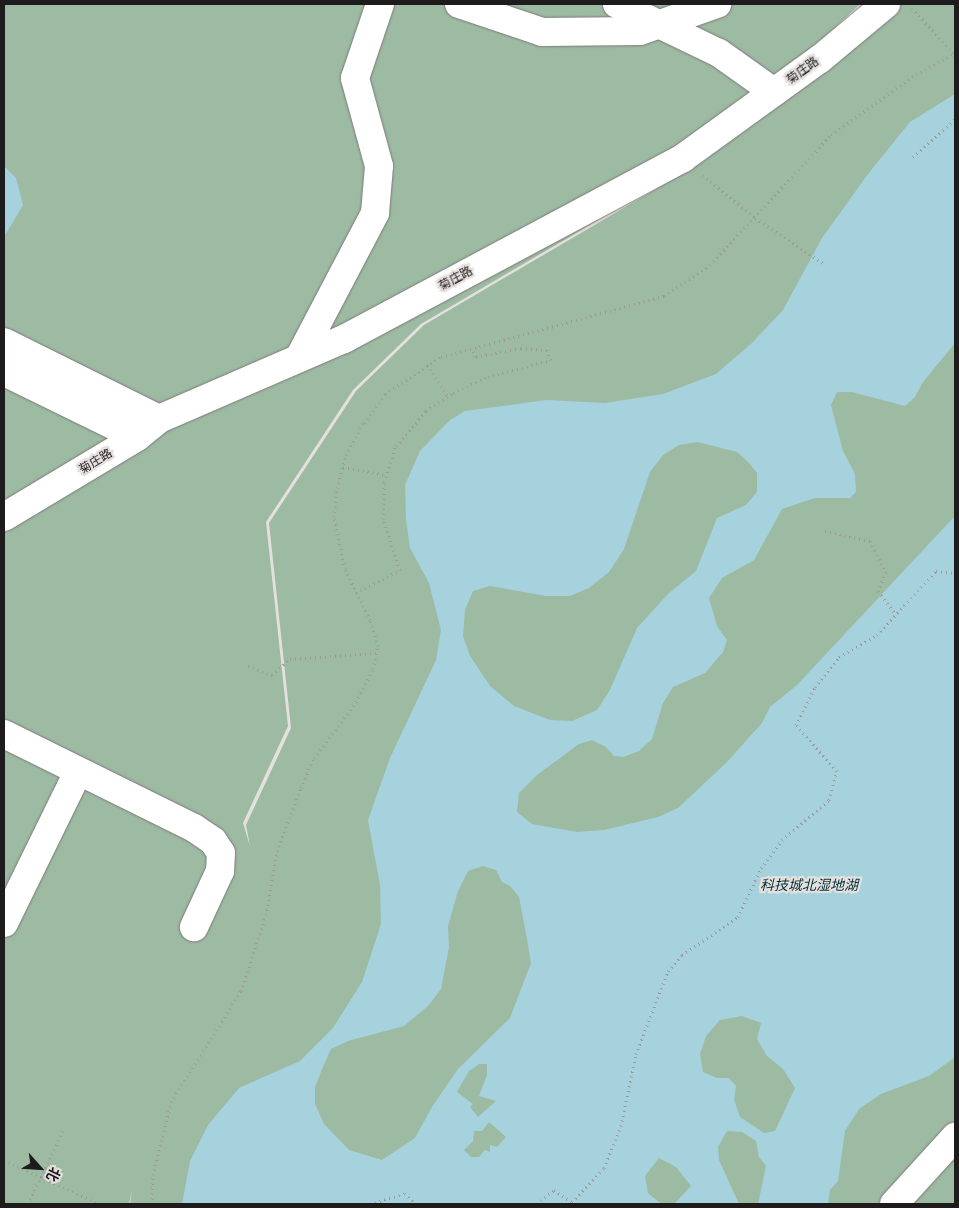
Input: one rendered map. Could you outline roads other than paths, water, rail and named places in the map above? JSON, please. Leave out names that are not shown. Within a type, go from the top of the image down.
[{"type":"street","points":[[299,358],[375,212],[378,166],[355,78],[380,4]]},
{"type":"street","points":[[460,4],[542,32],[640,31],[656,14],[717,4]]},
{"type":"street","points":[[617,4],[656,14],[719,53],[774,92]]},
{"type":"street","name":"菊庄路","points":[[4,517],[137,436],[159,419],[344,338],[683,158],[774,92],[886,4]]},
{"type":"street","points":[[5,342],[159,419]]},
{"type":"street","points":[[4,372],[137,436]]},
{"type":"street","points":[[4,734],[194,828],[213,841],[221,853],[220,871],[194,927]]},
{"type":"street","points":[[4,923],[78,772]]},
{"type":"street","points":[[894,1204],[955,1137]]},
{"type":"water","name":"科技城北湿地湖","points":[[955,94],[955,343],[923,382],[915,397],[905,406],[852,392],[837,392],[831,405],[843,451],[855,474],[856,492],[850,498],[815,498],[782,509],[754,560],[722,578],[709,598],[717,626],[727,640],[723,652],[705,673],[673,687],[663,703],[652,739],[639,751],[623,757],[614,756],[606,747],[592,740],[579,744],[537,775],[519,793],[517,812],[532,824],[577,832],[604,830],[658,817],[678,808],[727,762],[762,723],[770,707],[797,685],[955,516],[955,1057],[929,1076],[881,1094],[859,1109],[845,1131],[838,1181],[830,1190],[828,1204],[758,1204],[766,1166],[759,1157],[756,1141],[742,1132],[727,1131],[718,1147],[719,1160],[739,1204],[674,1204],[691,1186],[676,1167],[659,1158],[645,1176],[648,1193],[660,1203],[673,1204],[182,1204],[190,1161],[208,1125],[239,1088],[300,1061],[333,1028],[362,982],[381,924],[380,885],[368,820],[390,758],[436,660],[441,630],[429,583],[410,548],[406,519],[405,485],[420,451],[450,420],[465,411],[546,400],[605,403],[663,394],[716,374],[752,343],[783,310],[822,238],[868,174],[910,122]],"holes":[[[697,442],[737,452],[757,473],[757,492],[746,505],[717,518],[696,571],[668,594],[637,628],[610,690],[597,710],[572,721],[550,720],[514,706],[490,686],[470,656],[463,636],[465,610],[473,591],[490,586],[546,596],[570,596],[589,588],[609,572],[624,549],[650,472],[663,455],[679,445]],[[483,866],[496,870],[502,882],[510,886],[519,897],[531,963],[510,1018],[458,1069],[432,1107],[415,1138],[382,1160],[349,1150],[324,1124],[315,1104],[315,1087],[322,1069],[331,1049],[348,1041],[404,1026],[428,1006],[441,989],[449,947],[448,926],[458,891],[468,871]],[[742,1016],[761,1023],[757,1039],[767,1056],[783,1069],[795,1088],[775,1131],[764,1133],[740,1117],[734,1100],[736,1086],[729,1078],[717,1078],[703,1072],[700,1054],[706,1036],[720,1020]],[[479,1064],[487,1064],[487,1075],[479,1096],[496,1101],[478,1117],[470,1107],[473,1104],[457,1092],[469,1071]],[[489,1122],[506,1137],[497,1147],[490,1145],[490,1152],[485,1150],[479,1157],[471,1157],[464,1150],[473,1141],[474,1131],[482,1131]]]},
{"type":"water","points":[[4,166],[16,178],[23,205],[4,237]]}]
